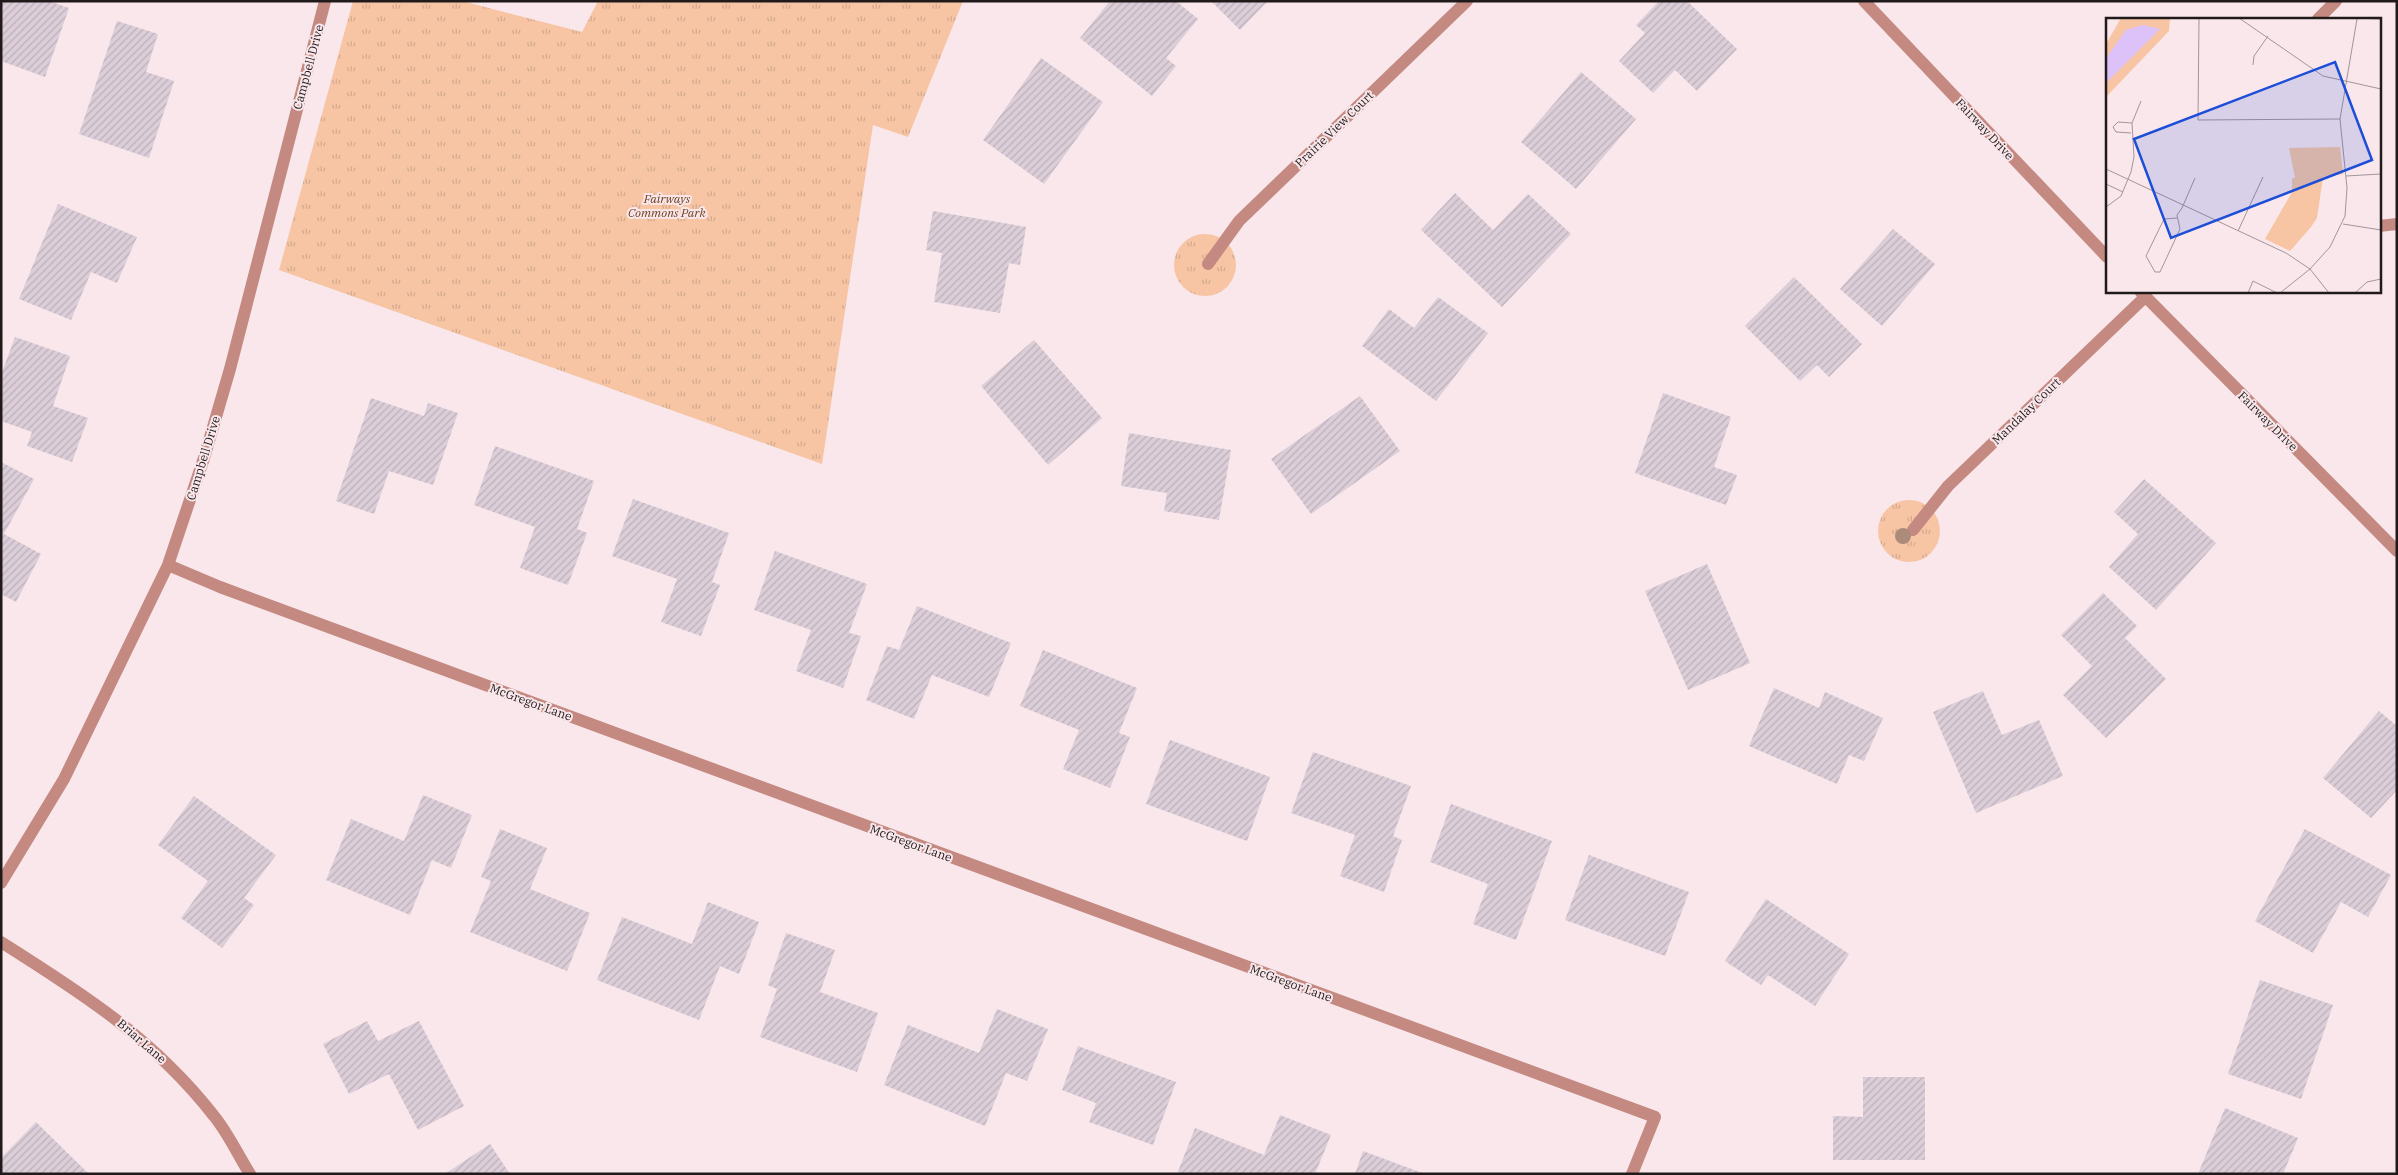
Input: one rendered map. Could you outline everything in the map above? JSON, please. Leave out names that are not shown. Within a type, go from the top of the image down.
[{"type":"street","name":"Campbell Drive","points":[[1,883],[64,779],[168,565],[204,458],[230,370],[324,1]]},
{"type":"street","name":"Prairie View Court","points":[[1208,264],[1239,221],[1467,1]]},
{"type":"street","name":"Fairway Drive","points":[[1864,1],[2106,256]]},
{"type":"street","points":[[2319,18],[2336,1]]},
{"type":"street","points":[[2380,226],[2397,224]]},
{"type":"street","name":"Fairway Drive","points":[[2145,293],[2397,551]]},
{"type":"street","name":"Mandalay Court","points":[[1913,530],[1948,486],[2145,293]]},
{"type":"street","name":"McGregor Lane","points":[[168,565],[220,587],[1655,1117],[1632,1174]]},
{"type":"street","name":"Briar Lane","points":[[1,942],[96,1002],[158,1053],[215,1117],[250,1174]]},
{"type":"green space","name":"Fairways Commons Park","points":[[353,1],[462,1],[582,32],[598,1],[963,1],[908,137],[873,125],[822,464],[279,270]]},
{"type":"green space","points":[[1199,234],[1211,234],[1227,243],[1234,253],[1236,265],[1234,277],[1227,287],[1211,296],[1199,296],[1188,291],[1179,282],[1174,271],[1174,259],[1179,248],[1188,239]]},
{"type":"green space","points":[[1903,500],[1915,500],[1931,509],[1938,519],[1940,531],[1938,543],[1931,553],[1915,562],[1903,562],[1892,557],[1883,548],[1878,537],[1878,525],[1883,514],[1892,505]]},
{"type":"building","points":[[1,1],[49,1],[69,8],[45,77],[1,61]]},
{"type":"building","points":[[1110,1],[1176,1],[1198,19],[1166,58],[1176,66],[1152,96],[1080,38]]},
{"type":"building","points":[[1211,1],[1268,1],[1240,30]]},
{"type":"building","points":[[1659,1],[1687,1],[1737,49],[1697,91],[1675,70],[1653,93],[1619,61],[1645,33],[1636,25]]},
{"type":"building","points":[[117,21],[158,34],[146,72],[174,81],[149,158],[79,134]]},
{"type":"building","points":[[1041,58],[1103,102],[1044,184],[983,140]]},
{"type":"building","points":[[1581,72],[1636,119],[1576,189],[1521,142]]},
{"type":"building","points":[[1455,193],[1493,230],[1528,194],[1571,234],[1502,307],[1421,230]]},
{"type":"building","points":[[58,204],[137,237],[117,283],[91,272],[71,320],[19,299]]},
{"type":"building","points":[[933,211],[1026,227],[1020,265],[1009,263],[1000,313],[934,302],[942,253],[926,250]]},
{"type":"building","points":[[1893,229],[1935,264],[1882,326],[1840,289]]},
{"type":"building","points":[[1794,277],[1862,344],[1829,377],[1817,365],[1800,381],[1745,326]]},
{"type":"building","points":[[1438,297],[1488,333],[1436,401],[1362,346],[1389,309],[1414,328]]},
{"type":"building","points":[[15,337],[70,356],[53,406],[88,418],[72,462],[27,446],[32,432],[1,421],[1,375]]},
{"type":"building","points":[[1034,340],[1102,418],[1048,465],[981,386]]},
{"type":"building","points":[[1663,393],[1731,417],[1714,467],[1737,475],[1726,505],[1635,473]]},
{"type":"building","points":[[1360,396],[1400,451],[1311,514],[1271,459]]},
{"type":"building","points":[[371,398],[424,416],[428,403],[458,413],[433,485],[389,471],[374,514],[336,501]]},
{"type":"building","points":[[1129,433],[1231,450],[1219,520],[1164,511],[1167,493],[1121,486]]},
{"type":"building","points":[[495,446],[594,481],[577,529],[587,533],[568,585],[520,568],[535,527],[474,505]]},
{"type":"building","points":[[1,462],[34,479],[4,534],[41,554],[16,602],[1,594]]},
{"type":"building","points":[[2144,479],[2216,543],[2156,610],[2109,567],[2138,534],[2114,512]]},
{"type":"building","points":[[633,499],[729,533],[712,582],[720,585],[701,636],[661,622],[677,579],[612,556]]},
{"type":"building","points":[[775,551],[867,584],[849,633],[861,636],[843,688],[796,671],[811,630],[754,610]]},
{"type":"building","points":[[1707,564],[1750,663],[1688,690],[1645,591]]},
{"type":"building","points":[[2103,593],[2137,626],[2125,638],[2166,679],[2106,738],[2063,695],[2092,666],[2061,635]]},
{"type":"building","points":[[917,606],[1011,643],[989,697],[932,675],[914,719],[866,700],[887,646],[899,650]]},
{"type":"building","points":[[1043,650],[1137,688],[1119,733],[1130,737],[1110,788],[1063,769],[1079,730],[1020,706]]},
{"type":"building","points":[[1774,688],[1819,708],[1825,692],[1883,718],[1864,761],[1849,755],[1837,784],[1749,746]]},
{"type":"building","points":[[1983,691],[2002,735],[2039,720],[2063,776],[1976,813],[1933,712]]},
{"type":"building","points":[[2379,711],[2397,726],[2397,790],[2371,818],[2323,778]]},
{"type":"building","points":[[1170,740],[1270,777],[1247,841],[1146,804]]},
{"type":"building","points":[[1313,752],[1411,786],[1393,836],[1402,840],[1384,892],[1340,876],[1355,835],[1291,813]]},
{"type":"building","points":[[423,795],[472,815],[451,868],[432,860],[410,915],[326,880],[351,819],[404,841]]},
{"type":"building","points":[[194,796],[276,855],[244,898],[254,905],[222,948],[181,918],[208,881],[158,845]]},
{"type":"building","points":[[1451,804],[1552,841],[1516,940],[1473,924],[1488,884],[1430,862]]},
{"type":"building","points":[[500,829],[547,848],[530,889],[590,913],[567,971],[470,932],[491,881],[481,877]]},
{"type":"building","points":[[2305,829],[2391,875],[2368,917],[2341,902],[2313,953],[2255,921]]},
{"type":"building","points":[[1589,855],[1689,892],[1665,956],[1565,920]]},
{"type":"building","points":[[1766,899],[1849,954],[1815,1006],[1768,975],[1761,985],[1725,961]]},
{"type":"building","points":[[708,902],[759,922],[739,974],[720,966],[699,1020],[597,980],[622,917],[692,944]]},
{"type":"building","points":[[786,933],[835,950],[820,992],[878,1013],[857,1072],[760,1037],[777,989],[768,985]]},
{"type":"building","points":[[2260,980],[2333,1005],[2301,1099],[2228,1074]]},
{"type":"building","points":[[997,1009],[1048,1029],[1027,1081],[1006,1073],[985,1126],[884,1085],[908,1025],[979,1053]]},
{"type":"building","points":[[367,1021],[378,1041],[419,1021],[464,1106],[418,1130],[389,1074],[349,1094],[323,1044]]},
{"type":"building","points":[[1078,1046],[1176,1082],[1153,1145],[1089,1122],[1096,1103],[1062,1090]]},
{"type":"building","points":[[1863,1077],[1925,1077],[1925,1160],[1833,1160],[1833,1116],[1863,1117]]},
{"type":"building","points":[[2225,1108],[2298,1138],[2283,1174],[2198,1174]]},
{"type":"building","points":[[1280,1115],[1331,1135],[1315,1174],[1177,1174],[1195,1128],[1264,1155]]},
{"type":"building","points":[[36,1122],[89,1174],[1,1174],[1,1158]]},
{"type":"building","points":[[490,1144],[510,1174],[445,1174]]},
{"type":"building","points":[[1363,1151],[1425,1174],[1355,1174]]}]
